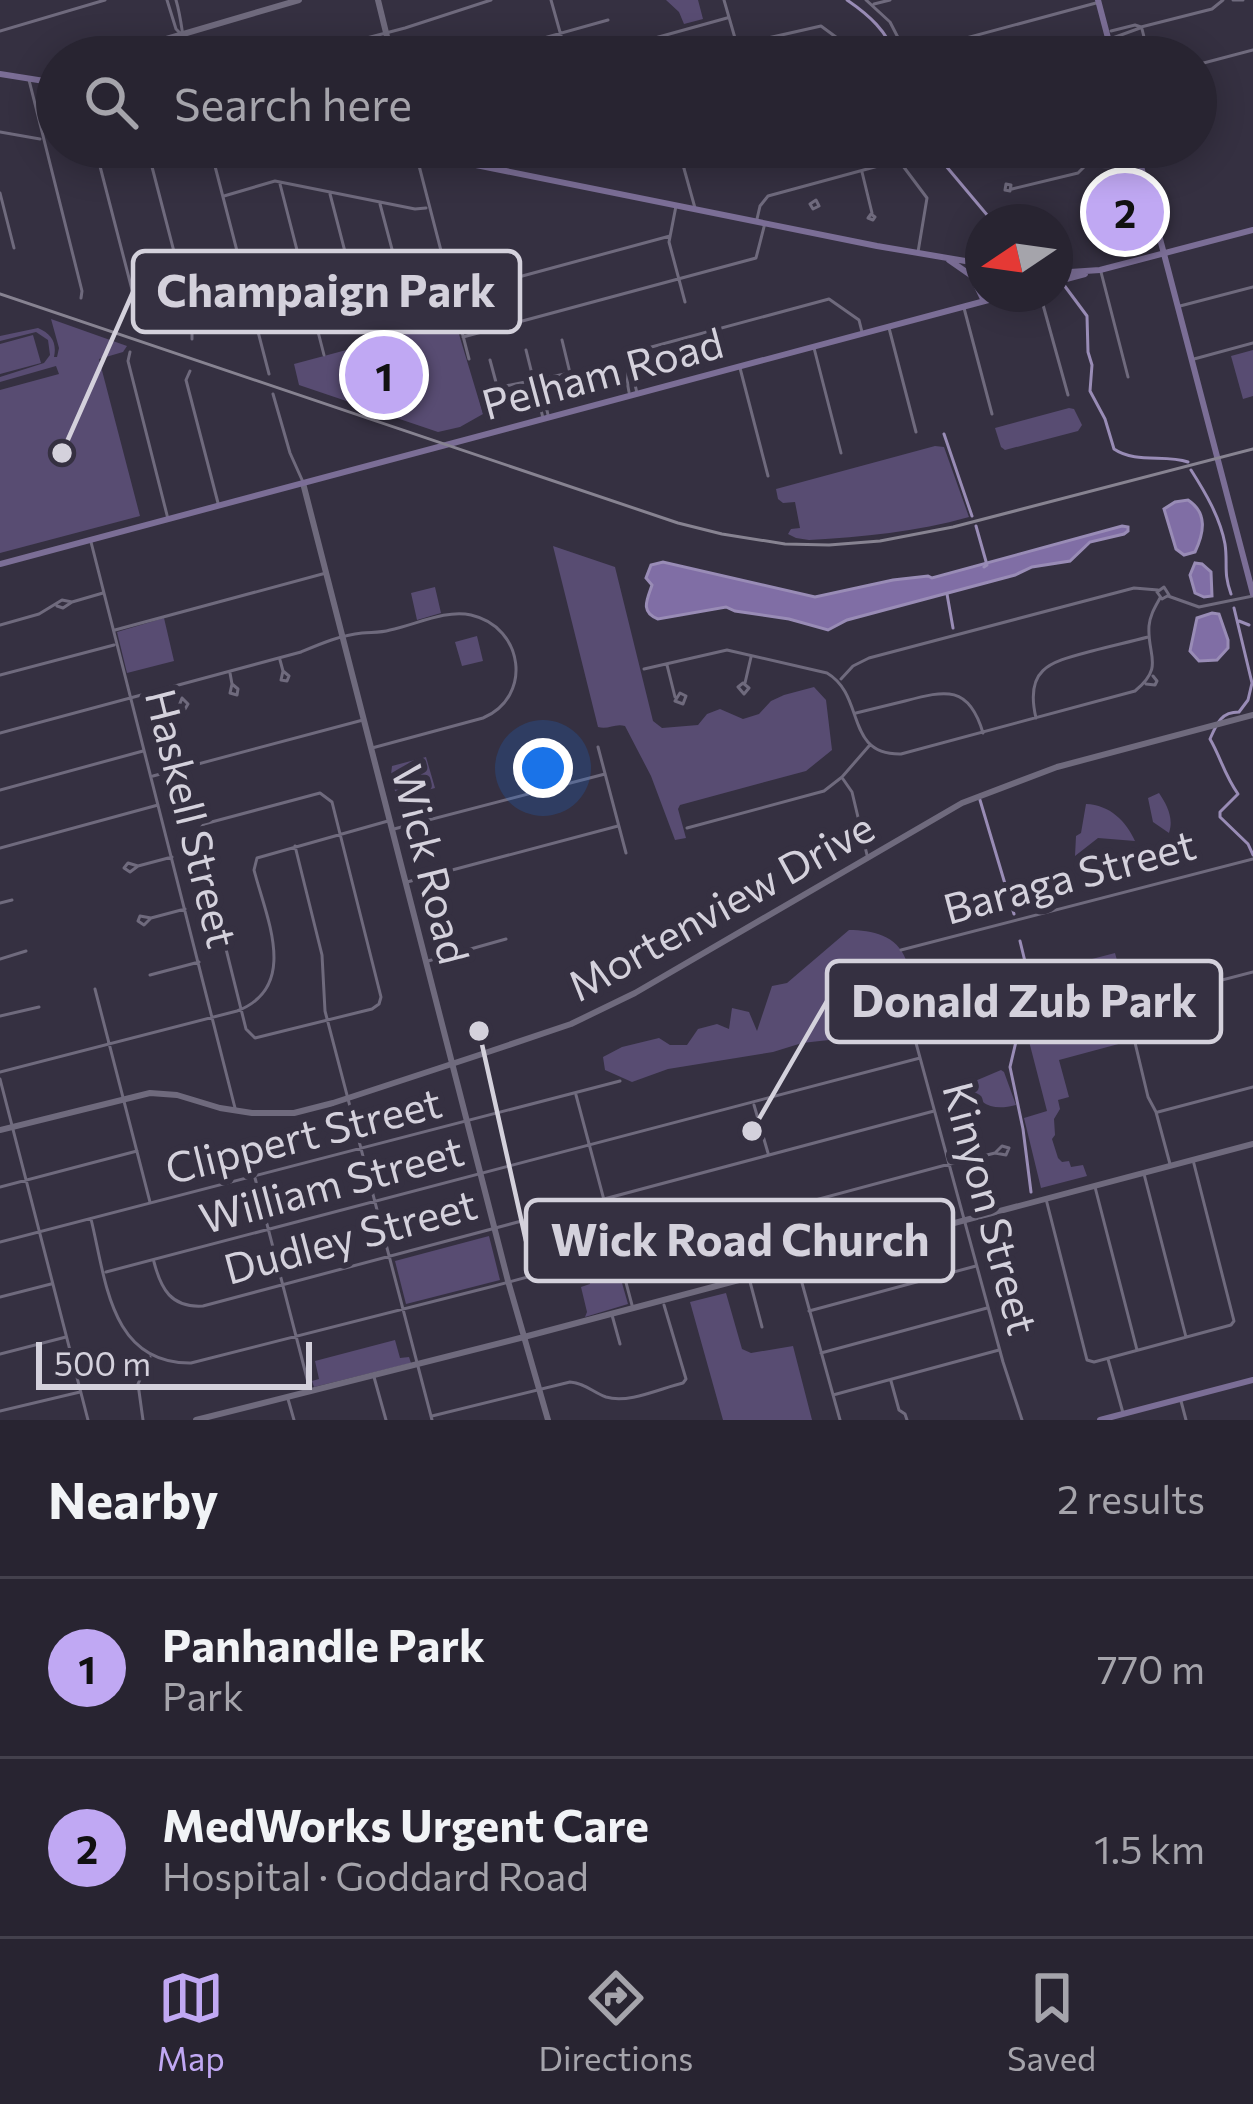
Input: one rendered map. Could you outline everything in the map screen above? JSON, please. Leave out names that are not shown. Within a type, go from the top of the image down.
[{"type":"main road","points":[[1098,2],[1107,35]]},
{"type":"main road","points":[[0,74],[36,80]]},
{"type":"main road","points":[[493,168],[965,261]]},
{"type":"main road","points":[[1142,168],[1253,595]]},
{"type":"main road","points":[[1073,275],[1253,230]]},
{"type":"main road","points":[[946,258],[965,270]]},
{"type":"main road","name":"Pelham Road","points":[[0,564],[963,307]]},
{"type":"main road","points":[[1100,1420],[1253,1380]]},
{"type":"street","points":[[0,31],[105,0]]},
{"type":"street","points":[[167,0],[182,34]]},
{"type":"street","points":[[176,0],[182,34]]},
{"type":"street","points":[[175,36],[299,0]]},
{"type":"street","points":[[378,0],[387,36]]},
{"type":"street","points":[[371,36],[491,0]]},
{"type":"street","points":[[551,0],[561,36]]},
{"type":"street","points":[[724,0],[734,36]]},
{"type":"street","points":[[866,0],[898,36]]},
{"type":"street","points":[[872,4],[890,0]]},
{"type":"street","points":[[1107,35],[1212,8],[1223,0]]},
{"type":"street","points":[[1233,0],[1243,0]]},
{"type":"street","points":[[978,36],[1098,2]]},
{"type":"street","points":[[662,36],[729,18]]},
{"type":"street","points":[[550,36],[608,20]]},
{"type":"street","points":[[780,36],[821,26],[835,36]]},
{"type":"street","points":[[1142,27],[1144,36]]},
{"type":"street","points":[[1217,59],[1253,50]]},
{"type":"street","points":[[29,79],[36,107]]},
{"type":"street","points":[[0,132],[36,139]]},
{"type":"street","points":[[51,168],[81,298]]},
{"type":"street","points":[[100,168],[136,316]]},
{"type":"street","points":[[152,168],[192,320],[192,339]]},
{"type":"street","points":[[216,168],[269,374]]},
{"type":"street","points":[[419,168],[469,359]]},
{"type":"street","points":[[684,168],[695,208]]},
{"type":"street","points":[[463,337],[756,258],[760,206],[768,196],[870,168]]},
{"type":"street","points":[[905,168],[927,197],[917,254]]},
{"type":"street","points":[[1012,189],[1083,168]]},
{"type":"street","points":[[862,170],[872,214]]},
{"type":"street","points":[[223,196],[280,182],[429,208]]},
{"type":"street","points":[[280,182],[324,356]]},
{"type":"street","points":[[809,185],[813,200]]},
{"type":"street","points":[[329,192],[369,344]]},
{"type":"street","points":[[0,193],[14,248]]},
{"type":"street","points":[[380,202],[414,332]]},
{"type":"street","points":[[676,205],[670,236],[685,302]]},
{"type":"street","points":[[452,295],[670,236]]},
{"type":"street","points":[[1100,270],[1128,376]]},
{"type":"street","points":[[1178,307],[1253,287]]},
{"type":"street","points":[[634,394],[627,381],[634,356],[649,346],[829,299],[859,320],[862,333]]},
{"type":"street","points":[[963,307],[992,415]]},
{"type":"street","points":[[1045,312],[1068,395]]},
{"type":"street","points":[[888,326],[916,432]]},
{"type":"street","points":[[482,391],[570,373],[562,340]]},
{"type":"street","points":[[1192,360],[1253,344]]},
{"type":"street","points":[[814,346],[842,453]]},
{"type":"street","points":[[526,350],[546,417]]},
{"type":"street","points":[[130,352],[128,361],[168,519]]},
{"type":"street","points":[[490,360],[497,388]]},
{"type":"street","points":[[740,366],[768,476]]},
{"type":"street","points":[[190,371],[186,380],[219,505]]},
{"type":"street","name":"Wick Road","points":[[273,394],[303,482],[548,1420]]},
{"type":"street","name":"Haskell Street","points":[[90,540],[236,1111]]},
{"type":"street","points":[[113,630],[326,573]]},
{"type":"street","points":[[840,681],[869,658],[1134,588],[1166,588],[1168,596]]},
{"type":"street","points":[[644,669],[718,651],[820,671],[840,681],[869,746],[898,754],[1126,695],[1151,674],[1150,617],[1160,598],[1158,590]]},
{"type":"street","points":[[0,625],[36,615],[62,600],[72,602],[104,592]]},
{"type":"street","points":[[1160,598],[1168,596],[1198,607],[1253,595]]},
{"type":"street","points":[[0,733],[361,633],[450,615],[488,621],[507,639],[514,654],[514,688],[494,712],[370,748]]},
{"type":"street","points":[[1036,718],[1034,683],[1043,669],[1150,636]]},
{"type":"street","points":[[0,675],[117,644]]},
{"type":"street","points":[[745,682],[751,656]]},
{"type":"street","points":[[280,658],[283,671]]},
{"type":"street","points":[[667,664],[675,697]]},
{"type":"street","points":[[230,672],[232,684]]},
{"type":"street","points":[[178,686],[182,698]]},
{"type":"street","points":[[854,714],[946,692],[968,702],[982,733]]},
{"type":"street","name":"Mortenview Drive","points":[[0,1130],[150,1093],[236,1111],[294,1113],[549,1032],[612,1005],[952,808],[1018,780],[1253,715]]},
{"type":"street","points":[[151,777],[363,720]]},
{"type":"street","points":[[687,828],[818,794],[842,777],[869,746]]},
{"type":"street","points":[[598,748],[626,853]]},
{"type":"street","points":[[0,790],[145,751]]},
{"type":"street","points":[[0,1072],[254,1003],[264,993],[275,965],[254,870],[261,856],[604,774]]},
{"type":"street","points":[[842,777],[852,791],[868,857]]},
{"type":"street","points":[[325,794],[332,802],[380,1001],[374,1008],[260,1037],[246,1029],[241,1010],[196,837],[199,828],[325,794]]},
{"type":"street","points":[[0,848],[158,805]]},
{"type":"street","points":[[405,882],[618,826]]},
{"type":"street","points":[[295,846],[320,947],[328,1020],[431,1418],[575,1382],[617,1399],[685,1382],[662,1299]]},
{"type":"street","points":[[138,866],[172,857]]},
{"type":"street","name":"Baraga Street","points":[[901,950],[1253,859]]},
{"type":"street","points":[[0,903],[12,899]]},
{"type":"street","points":[[151,918],[185,909]]},
{"type":"street","points":[[426,962],[506,939]]},
{"type":"street","points":[[0,959],[26,952]]},
{"type":"street","points":[[150,975],[199,962]]},
{"type":"street","points":[[1171,1166],[1126,1005],[1253,972]]},
{"type":"street","points":[[95,989],[151,1204]]},
{"type":"street","points":[[0,1016],[40,1006]]},
{"type":"street","name":"Kinyon Street","points":[[907,1010],[1022,1420]]},
{"type":"street","name":"William Street","points":[[104,1273],[920,1058]]},
{"type":"street","points":[[0,1079],[88,1420]]},
{"type":"street","name":"Clippert Street","points":[[0,1243],[620,1081]]},
{"type":"street","points":[[1156,1112],[1253,1087]]},
{"type":"street","points":[[575,1093],[633,1307]]},
{"type":"street","points":[[754,1103],[768,1156]]},
{"type":"street","name":"Dudley Street","points":[[154,1260],[165,1292],[188,1306],[202,1306],[934,1112]]},
{"type":"street","points":[[196,1420],[1253,1144]]},
{"type":"street","points":[[0,1187],[137,1151]]},
{"type":"street","points":[[91,1219],[121,1327],[151,1355],[191,1363],[994,1153]]},
{"type":"street","points":[[1046,1197],[1086,1358],[1092,1362],[1233,1324],[1192,1160]]},
{"type":"street","points":[[1144,1172],[1186,1337]]},
{"type":"street","points":[[254,1177],[310,1391]]},
{"type":"street","points":[[1095,1185],[1137,1350]]},
{"type":"street","points":[[796,1264],[840,1420]]},
{"type":"street","points":[[809,1311],[976,1266]]},
{"type":"street","points":[[748,1276],[762,1327]]},
{"type":"street","points":[[0,1297],[52,1283]]},
{"type":"street","points":[[821,1353],[988,1308]]},
{"type":"street","points":[[612,1313],[620,1344]]},
{"type":"street","points":[[0,1354],[66,1337]]},
{"type":"street","points":[[833,1395],[999,1350]]},
{"type":"street","points":[[143,1420],[138,1384],[151,1355]]},
{"type":"street","points":[[1107,1358],[1123,1414]]},
{"type":"street","points":[[373,1375],[386,1420]]},
{"type":"street","points":[[891,1380],[899,1410],[907,1420]]},
{"type":"street","points":[[0,1411],[80,1392]]},
{"type":"street","points":[[287,1397],[294,1420]]},
{"type":"street","points":[[1180,1399],[1186,1420]]},
{"type":"street","points":[[896,1416],[899,1410]]},
{"type":"shaded area","points":[[666,0],[698,0],[703,19],[684,24]]},
{"type":"shaded area","points":[[51,319],[127,346],[123,352],[99,359],[140,516],[0,553],[0,390],[59,374],[56,366],[0,382],[0,377],[44,363],[50,355],[48,340],[36,332],[0,341],[0,336],[38,328],[52,340],[57,357]]},
{"type":"shaded area","points":[[455,321],[483,414],[460,427],[438,432],[299,385],[294,364]]},
{"type":"shaded area","points":[[33,335],[41,363],[0,374],[0,344]]},
{"type":"shaded area","points":[[1253,350],[1253,396],[1243,399],[1231,356]]},
{"type":"shaded area","points":[[1069,408],[1082,425],[1078,431],[1005,450],[1001,447],[995,428]]},
{"type":"shaded area","points":[[944,447],[969,517],[849,537],[809,540],[788,534],[800,528],[795,502],[783,503],[776,489]]},
{"type":"shaded area","points":[[1188,500],[1199,511],[1202,531],[1195,552],[1184,555],[1176,549],[1164,509]]},
{"type":"shaded area","points":[[1122,526],[1128,531],[1090,542],[1070,561],[1032,567],[847,620],[828,630],[726,607],[658,619],[647,609],[652,585],[646,578],[651,565],[663,562],[815,597],[893,580],[932,578]]},
{"type":"shaded area","points":[[553,546],[615,567],[653,721],[662,728],[698,725],[707,714],[720,709],[743,719],[759,714],[784,695],[814,687],[826,700],[832,750],[806,771],[680,805],[686,838],[675,840],[651,776],[625,726],[598,727]]},
{"type":"shaded area","points":[[1195,563],[1211,572],[1212,596],[1195,593],[1190,575]]},
{"type":"shaded area","points":[[435,587],[441,613],[417,620],[411,593]]},
{"type":"shaded area","points":[[1219,614],[1228,648],[1217,660],[1199,661],[1190,651],[1197,618]]},
{"type":"shaded area","points":[[164,618],[174,661],[127,673],[117,632]]},
{"type":"shaded area","points":[[477,636],[483,661],[462,666],[455,642]]},
{"type":"shaded area","points":[[426,757],[435,788],[396,795],[392,766]]},
{"type":"shaded area","points":[[1159,793],[1170,817],[1169,833],[1153,822],[1148,798]]},
{"type":"shaded area","points":[[1086,804],[1116,815],[1135,841],[1098,838],[1075,856]]},
{"type":"shaded area","points":[[849,930],[875,933],[897,945],[922,997],[877,1026],[858,1025],[829,1040],[668,1069],[632,1082],[605,1070],[603,1057],[622,1047],[659,1038],[670,1045],[687,1045],[698,1029],[717,1024],[729,1029],[732,1008],[749,1012],[757,1031],[772,986],[787,983]]},
{"type":"shaded area","points":[[1115,953],[1127,997],[1115,1001],[1126,1042],[1059,1060],[1069,1097],[1058,1100],[1052,1139],[1058,1158],[1069,1161],[1071,1167],[1083,1165],[1087,1176],[1041,1188],[1024,1118],[1047,1111],[1023,1018],[1033,984],[1031,975]]},
{"type":"shaded area","points":[[1001,1070],[1016,1105],[988,1105],[968,1084]]},
{"type":"shaded area","points":[[489,1236],[500,1280],[406,1304],[395,1261]]},
{"type":"shaded area","points":[[614,1255],[628,1304],[585,1317],[581,1287],[590,1284],[587,1268],[559,1275],[556,1271]]},
{"type":"shaded area","points":[[726,1293],[742,1349],[751,1353],[793,1346],[812,1420],[723,1420],[690,1302]]},
{"type":"shaded area","points":[[395,1340],[400,1358],[409,1357],[411,1363],[314,1387],[312,1381],[319,1379],[315,1361]]},
{"type":"waterway","points":[[847,0],[886,36]]},
{"type":"waterway","points":[[948,168],[978,204]]},
{"type":"waterway","points":[[1073,297],[1087,316],[1090,391],[1114,449],[1132,456],[1188,462]]},
{"type":"waterway","points":[[944,434],[972,516]]},
{"type":"waterway","points":[[1191,470],[1220,524],[1231,594]]},
{"type":"waterway","points":[[976,526],[984,567]]},
{"type":"waterway","points":[[947,594],[953,628]]},
{"type":"waterway","points":[[1234,608],[1252,683],[1248,700],[1239,712],[1220,720],[1210,739],[1238,794],[1220,817],[1253,855]]},
{"type":"waterway","points":[[1239,621],[1249,625]]},
{"type":"waterway","points":[[980,800],[1014,914]]},
{"type":"waterway","points":[[1020,941],[1030,982],[1010,1067],[1031,1192]]},
{"type":"railway","points":[[0,294],[678,523],[785,544],[880,541],[953,527],[1253,449]]},
{"type":"place","name":"MedWorks Urgent Care","points":[[1125,212]]},
{"type":"place","name":"Panhandle Park","points":[[384,375]]},
{"type":"place","name":"Champaign Park","points":[[62,453]]},
{"type":"place","name":"Wick Road Church","points":[[479,1031]]},
{"type":"place","name":"Donald Zub Park","points":[[752,1131]]}]
